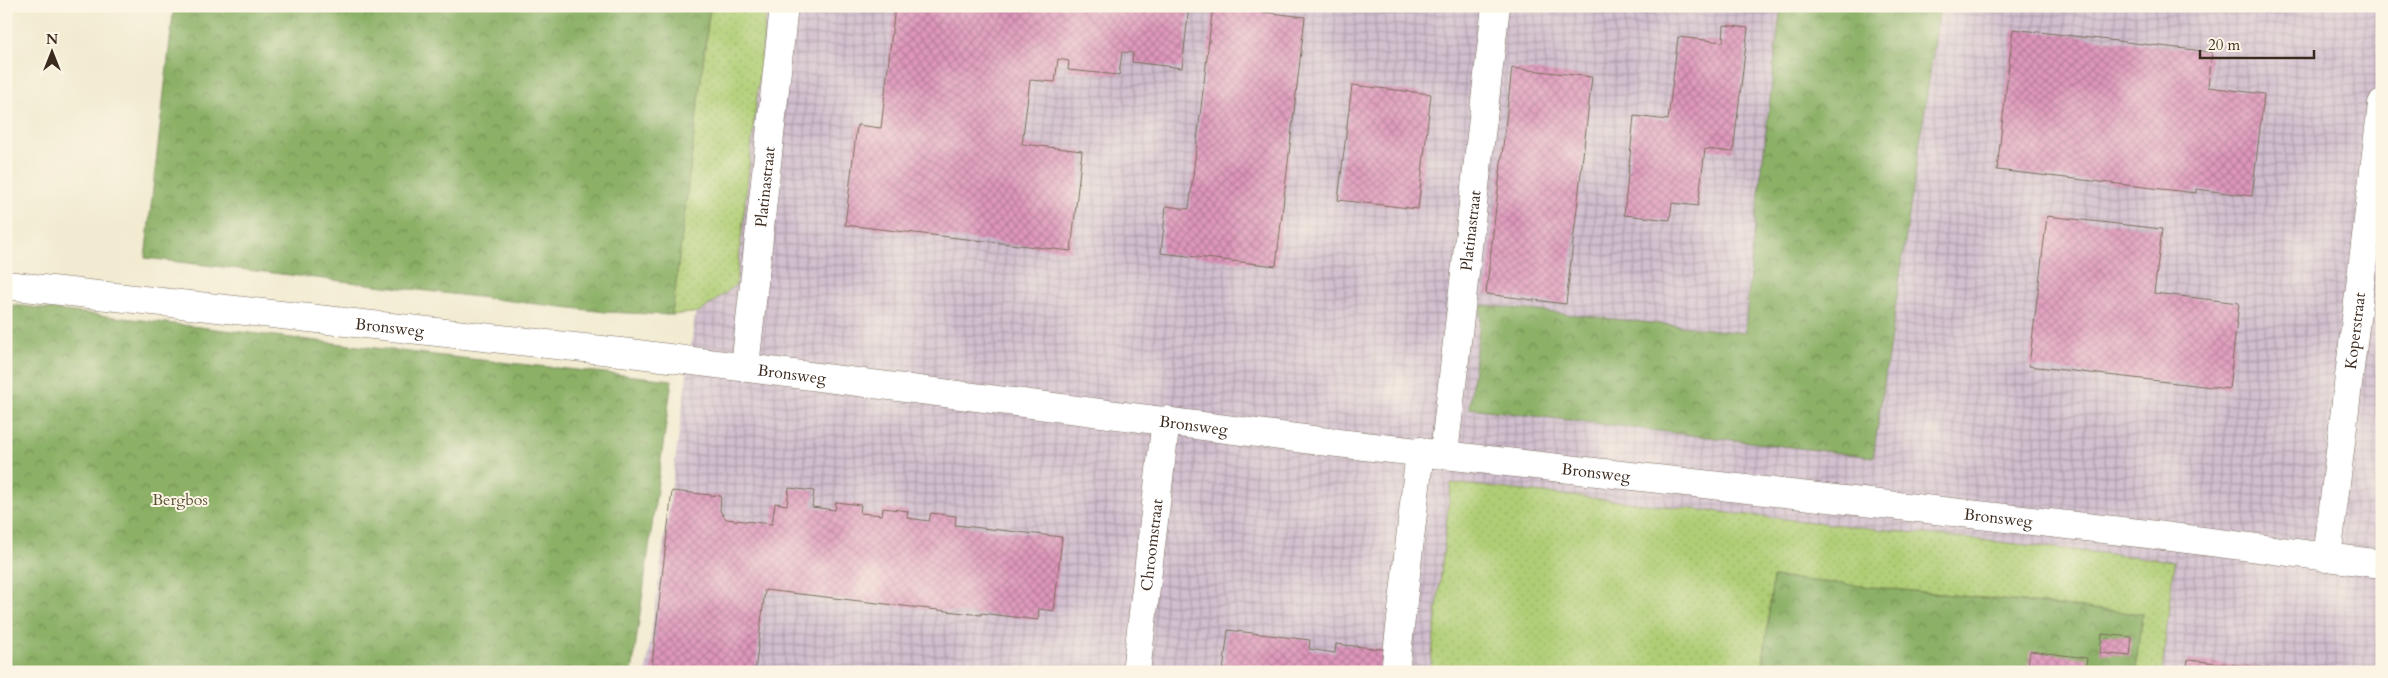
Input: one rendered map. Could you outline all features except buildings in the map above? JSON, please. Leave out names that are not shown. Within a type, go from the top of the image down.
[{"type":"street","name":"Platinastraat","points":[[745,367],[784,6]]},
{"type":"street","name":"Platinastraat","points":[[1395,672],[1432,453],[1496,6]]},
{"type":"street","name":"Koperstraat","points":[[2326,558],[2382,104]]},
{"type":"street","name":"Bronsweg","points":[[6,285],[630,352],[1432,453],[2148,534],[2382,564]]},
{"type":"street","name":"Chroomstraat","points":[[1136,672],[1166,420]]},
{"type":"shaded area","points":[[738,6],[2382,6],[2382,672],[646,672]]},
{"type":"green space","points":[[174,6],[710,6],[672,315],[605,312],[145,258]]},
{"type":"green space","points":[[710,6],[767,6],[736,285],[700,312],[672,315]]},
{"type":"green space","points":[[1781,6],[1940,6],[1873,457],[1469,408],[1482,305],[1745,333],[1752,252]]},
{"type":"green space","name":"Bergbos","points":[[6,304],[443,356],[672,380],[632,672],[6,672]]},
{"type":"green space","points":[[1451,483],[2174,561],[2162,672],[2135,672],[2142,614],[1773,577],[1762,672],[1430,672]]},
{"type":"green space","points":[[1773,577],[2142,614],[2135,672],[1762,672]]}]
